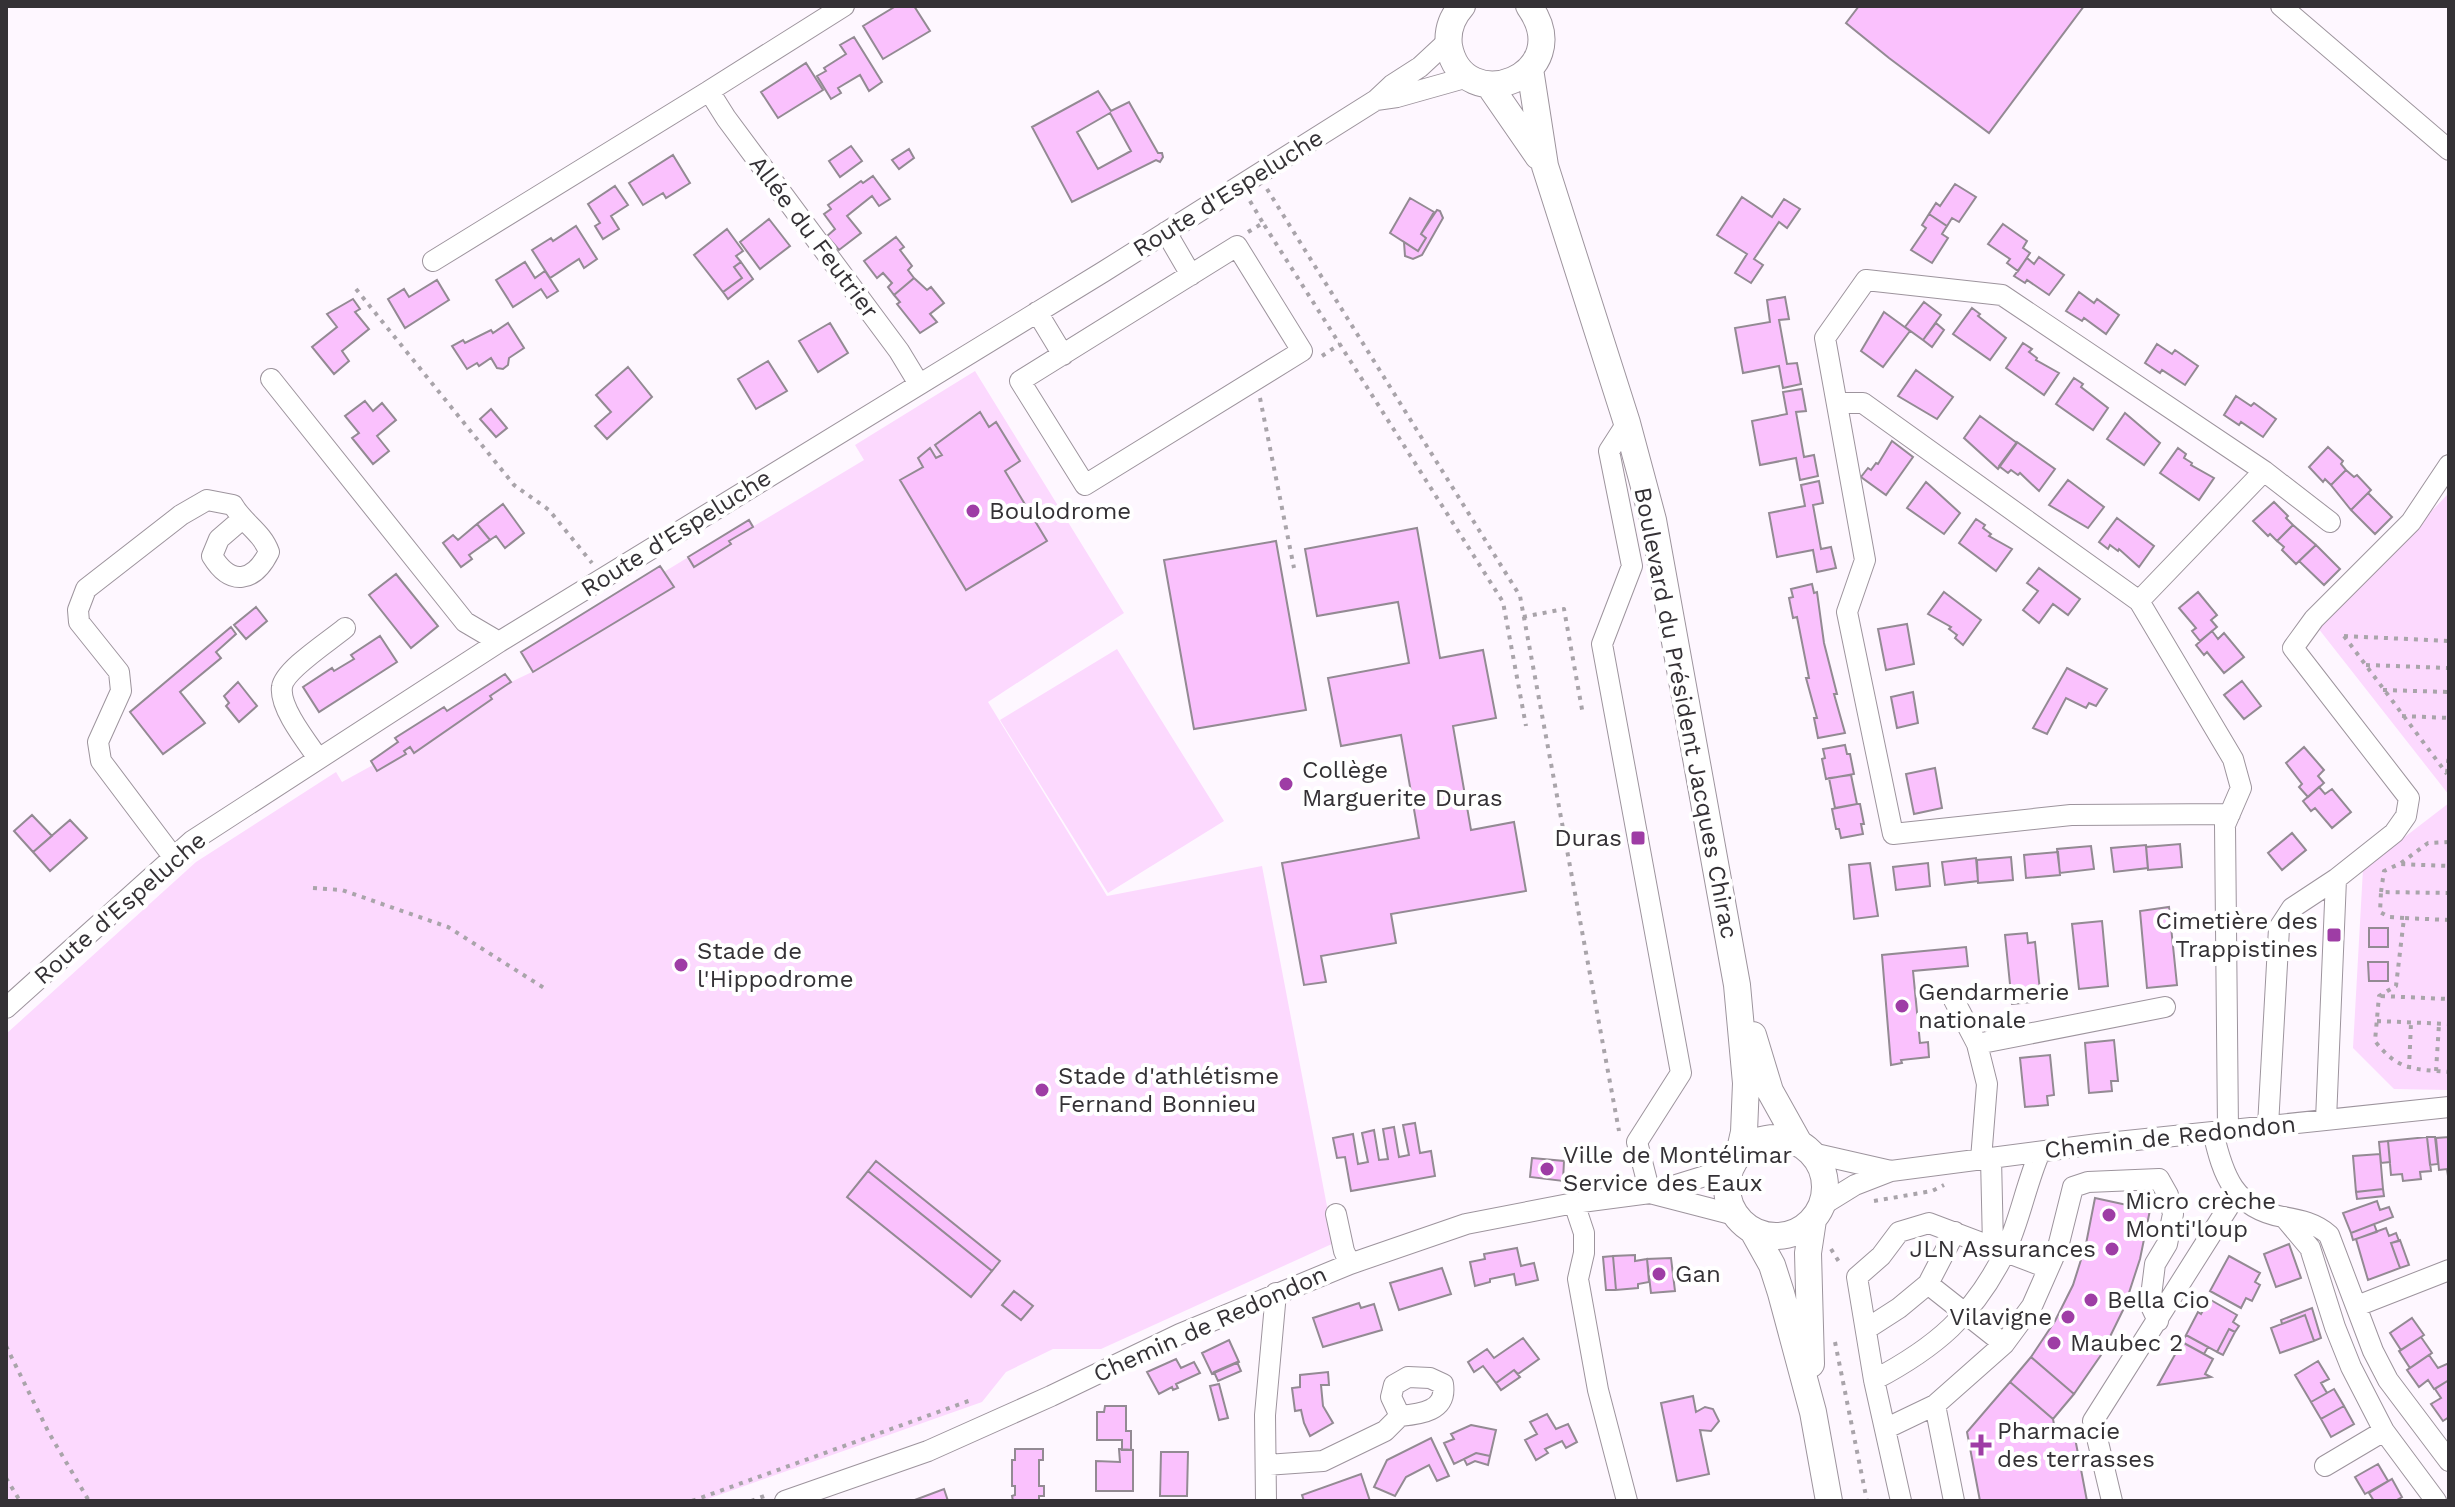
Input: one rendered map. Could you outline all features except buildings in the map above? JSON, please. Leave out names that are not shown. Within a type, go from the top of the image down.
[{"type":"main road","points":[[1479,81],[1505,84],[1519,79],[1530,69],[1542,43],[1535,17],[1558,6]]},
{"type":"main road","points":[[1448,41],[1457,8]]},
{"type":"main road","name":"Boulevard du Président Jacques Chirac","points":[[1448,41],[1458,67],[1479,81],[1545,166]]},
{"type":"main road","name":"Boulevard du Président Jacques Chirac","points":[[1530,69],[1545,166],[1627,423],[1653,520],[1737,985],[1746,1083],[1744,1132],[1735,1161]]},
{"type":"main road","name":"Boulevard du Président Jacques Chirac","points":[[1737,985],[1770,1091],[1805,1148]]},
{"type":"main road","points":[[1813,1412],[1808,1265],[1825,1178],[1820,1165],[1805,1148],[1783,1138],[1768,1139],[1752,1144],[1735,1161],[1727,1192],[1772,1265],[1813,1412],[1829,1501]]},
{"type":"main road","points":[[1744,1223],[1778,1237],[1803,1229],[1817,1213]]},
{"type":"street","points":[[433,261],[844,6]]},
{"type":"street","points":[[2281,6],[2449,150]]},
{"type":"street","name":"Route d'Espeluche","points":[[6,1008],[192,841],[499,642],[1376,100],[1448,41]]},
{"type":"street","name":"Route d'Espeluche","points":[[1376,100],[1479,81]]},
{"type":"street","name":"Allée du Feutrier","points":[[709,91],[899,351],[919,384]]},
{"type":"street","points":[[1166,232],[1191,275]]},
{"type":"street","points":[[1237,246],[1302,351],[1085,485],[1020,381],[1191,275],[1237,246]]},
{"type":"street","points":[[2230,814],[2071,815],[1893,834],[1847,612],[1865,560],[1825,338],[1866,280],[2002,295],[2264,471],[2330,522]]},
{"type":"street","points":[[1037,312],[1063,355]]},
{"type":"street","points":[[271,379],[465,622],[499,642]]},
{"type":"street","points":[[1837,403],[1863,403],[2139,601],[2233,759],[2241,788],[2225,825],[2222,1163],[2236,1195],[2255,1209],[2314,1225],[2329,1235],[2373,1351],[2388,1380],[2449,1461]]},
{"type":"street","points":[[1627,423],[1609,451],[1632,566],[1602,644],[1681,1073],[1637,1142],[1650,1193]]},
{"type":"street","points":[[2268,1126],[2279,928],[2292,908],[2336,879],[2394,833],[2406,816],[2409,798],[2293,648],[2314,619],[2411,522],[2449,465]]},
{"type":"street","points":[[2139,601],[2264,471]]},
{"type":"street","points":[[174,858],[101,761],[98,742],[121,691],[119,672],[79,622],[78,610],[86,589],[181,515],[207,500],[233,505],[241,520]]},
{"type":"street","points":[[318,758],[284,706],[282,686],[289,673],[345,628]]},
{"type":"street","points":[[2326,1120],[2336,879]]},
{"type":"street","points":[[1954,1000],[1977,1044],[1987,1084],[1986,1159],[1999,1248]]},
{"type":"street","points":[[1977,1044],[2165,1007]]},
{"type":"street","name":"Chemin de Redondon","points":[[1817,1213],[1855,1185],[1891,1171],[2449,1107]]},
{"type":"street","name":"Chemin de Redondon","points":[[1805,1148],[1891,1171]]},
{"type":"street","points":[[1874,1380],[1915,1359],[1950,1331],[1964,1314],[1999,1248],[2040,1152]]},
{"type":"street","name":"Chemin de Redondon","points":[[785,1501],[942,1445],[1180,1334],[1350,1264],[1466,1224],[1574,1203],[1650,1193],[1735,1161]]},
{"type":"street","points":[[1887,1428],[1935,1405],[2004,1344],[2032,1306],[2058,1247],[2073,1187],[2088,1182],[2159,1179],[2168,1195],[2173,1214],[2167,1244],[2155,1264],[2150,1304],[2158,1321]]},
{"type":"street","name":"Chemin de Redondon","points":[[1650,1193],[1744,1223]]},
{"type":"street","points":[[2112,1501],[2093,1421],[2236,1195]]},
{"type":"street","points":[[1574,1203],[1584,1233],[1584,1253],[1578,1279],[1598,1390],[1627,1501]]},
{"type":"street","points":[[1336,1214],[1350,1264]]},
{"type":"street","points":[[2284,1217],[2310,1248],[2351,1367],[2384,1431],[2436,1501]]},
{"type":"street","points":[[1901,1501],[1874,1380],[1868,1328],[1857,1277],[1881,1256],[1899,1232],[1929,1223],[2048,1268]]},
{"type":"street","points":[[1868,1328],[1928,1284],[1955,1232]]},
{"type":"street","points":[[2357,1306],[2449,1270]]},
{"type":"street","points":[[1928,1284],[2004,1344]]},
{"type":"street","points":[[1266,1501],[1265,1415],[1276,1293]]},
{"type":"street","points":[[1935,1405],[1954,1501]]},
{"type":"street","points":[[1267,1465],[1323,1461],[1385,1431],[1400,1416]]},
{"type":"street","points":[[2325,1466],[2384,1431]]},
{"type":"path","points":[[1257,173],[1520,596],[1619,1134]]},
{"type":"path","points":[[1232,250],[1241,237],[1263,223],[1503,602],[1526,726]]},
{"type":"path","points":[[356,289],[514,485],[549,510],[603,578]]},
{"type":"path","points":[[1260,396],[1294,568]]},
{"type":"path","points":[[1523,617],[1564,609],[1583,715]]},
{"type":"path","points":[[2448,774],[2344,636],[2449,641]]},
{"type":"path","points":[[2366,665],[2449,668]]},
{"type":"path","points":[[2383,690],[2449,692]]},
{"type":"path","points":[[2402,716],[2449,718]]},
{"type":"path","points":[[2448,774],[2449,754]]},
{"type":"path","points":[[2449,842],[2428,843],[2384,871],[2380,912],[2389,917],[2449,920]]},
{"type":"path","points":[[2399,864],[2449,866]]},
{"type":"path","points":[[313,888],[342,890],[448,927],[544,988]]},
{"type":"path","points":[[2381,892],[2449,893]]},
{"type":"path","points":[[2379,996],[2396,986],[2404,918]]},
{"type":"path","points":[[2379,996],[2449,999]]},
{"type":"path","points":[[2379,996],[2375,1041],[2389,1059],[2409,1069],[2449,1072]]},
{"type":"path","points":[[2377,1021],[2449,1024]]},
{"type":"path","points":[[2409,1069],[2412,1022]]},
{"type":"path","points":[[2436,1071],[2439,1024]]},
{"type":"path","points":[[1825,1246],[1832,1249],[1846,1274]]},
{"type":"path","points":[[6,1346],[49,1433],[89,1501]]},
{"type":"path","points":[[692,1501],[974,1399]]},
{"type":"path","points":[[6,1478],[20,1501]]},
{"type":"shaded area","name":"Stade de l'Hippodrome","points":[[975,371],[1124,613],[988,702],[1107,896],[1262,866],[1334,1243],[1101,1349],[1053,1349],[1006,1372],[982,1402],[702,1501],[6,1501],[6,1034],[196,862],[336,772],[342,782],[373,765],[371,761],[398,743],[395,738],[444,707],[448,711],[505,674],[511,682],[532,672],[521,652],[660,566],[664,572],[749,520],[754,526],[864,460],[855,445]]},
{"type":"shaded area","points":[[2449,493],[2449,795],[2318,628]]},
{"type":"shaded area","points":[[1117,649],[1224,821],[1108,893],[1000,720]]},
{"type":"shaded area","points":[[2449,803],[2449,1090],[2394,1089],[2353,1048],[2363,869]]},
{"type":"place","name":"Boulodrome","points":[[973,511]]},
{"type":"place","name":"Collège Marguerite Duras","points":[[1286,784]]},
{"type":"place","name":"Duras","points":[[1638,838]]},
{"type":"place","name":"Cimetière des Trappistines","points":[[2334,935]]},
{"type":"place","name":"Stade de l'Hippodrome","points":[[681,965]]},
{"type":"place","name":"Gendarmerie nationale","points":[[1902,1006]]},
{"type":"place","name":"Stade d'athlétisme Fernand Bonnieu","points":[[1042,1090]]},
{"type":"place","name":"Ville de Montélimar Service des Eaux","points":[[1547,1169]]},
{"type":"place","name":"Micro crèche Monti'loup","points":[[2109,1215]]},
{"type":"place","name":"JLN Assurances","points":[[2112,1249]]},
{"type":"place","name":"Gan","points":[[1659,1274]]},
{"type":"place","name":"Bella Cio","points":[[2091,1300]]},
{"type":"place","name":"Vilavigne","points":[[2068,1317]]},
{"type":"place","name":"Maubec 2","points":[[2054,1343]]},
{"type":"place","name":"Pharmacie des terrasses","points":[[1981,1445]]}]
